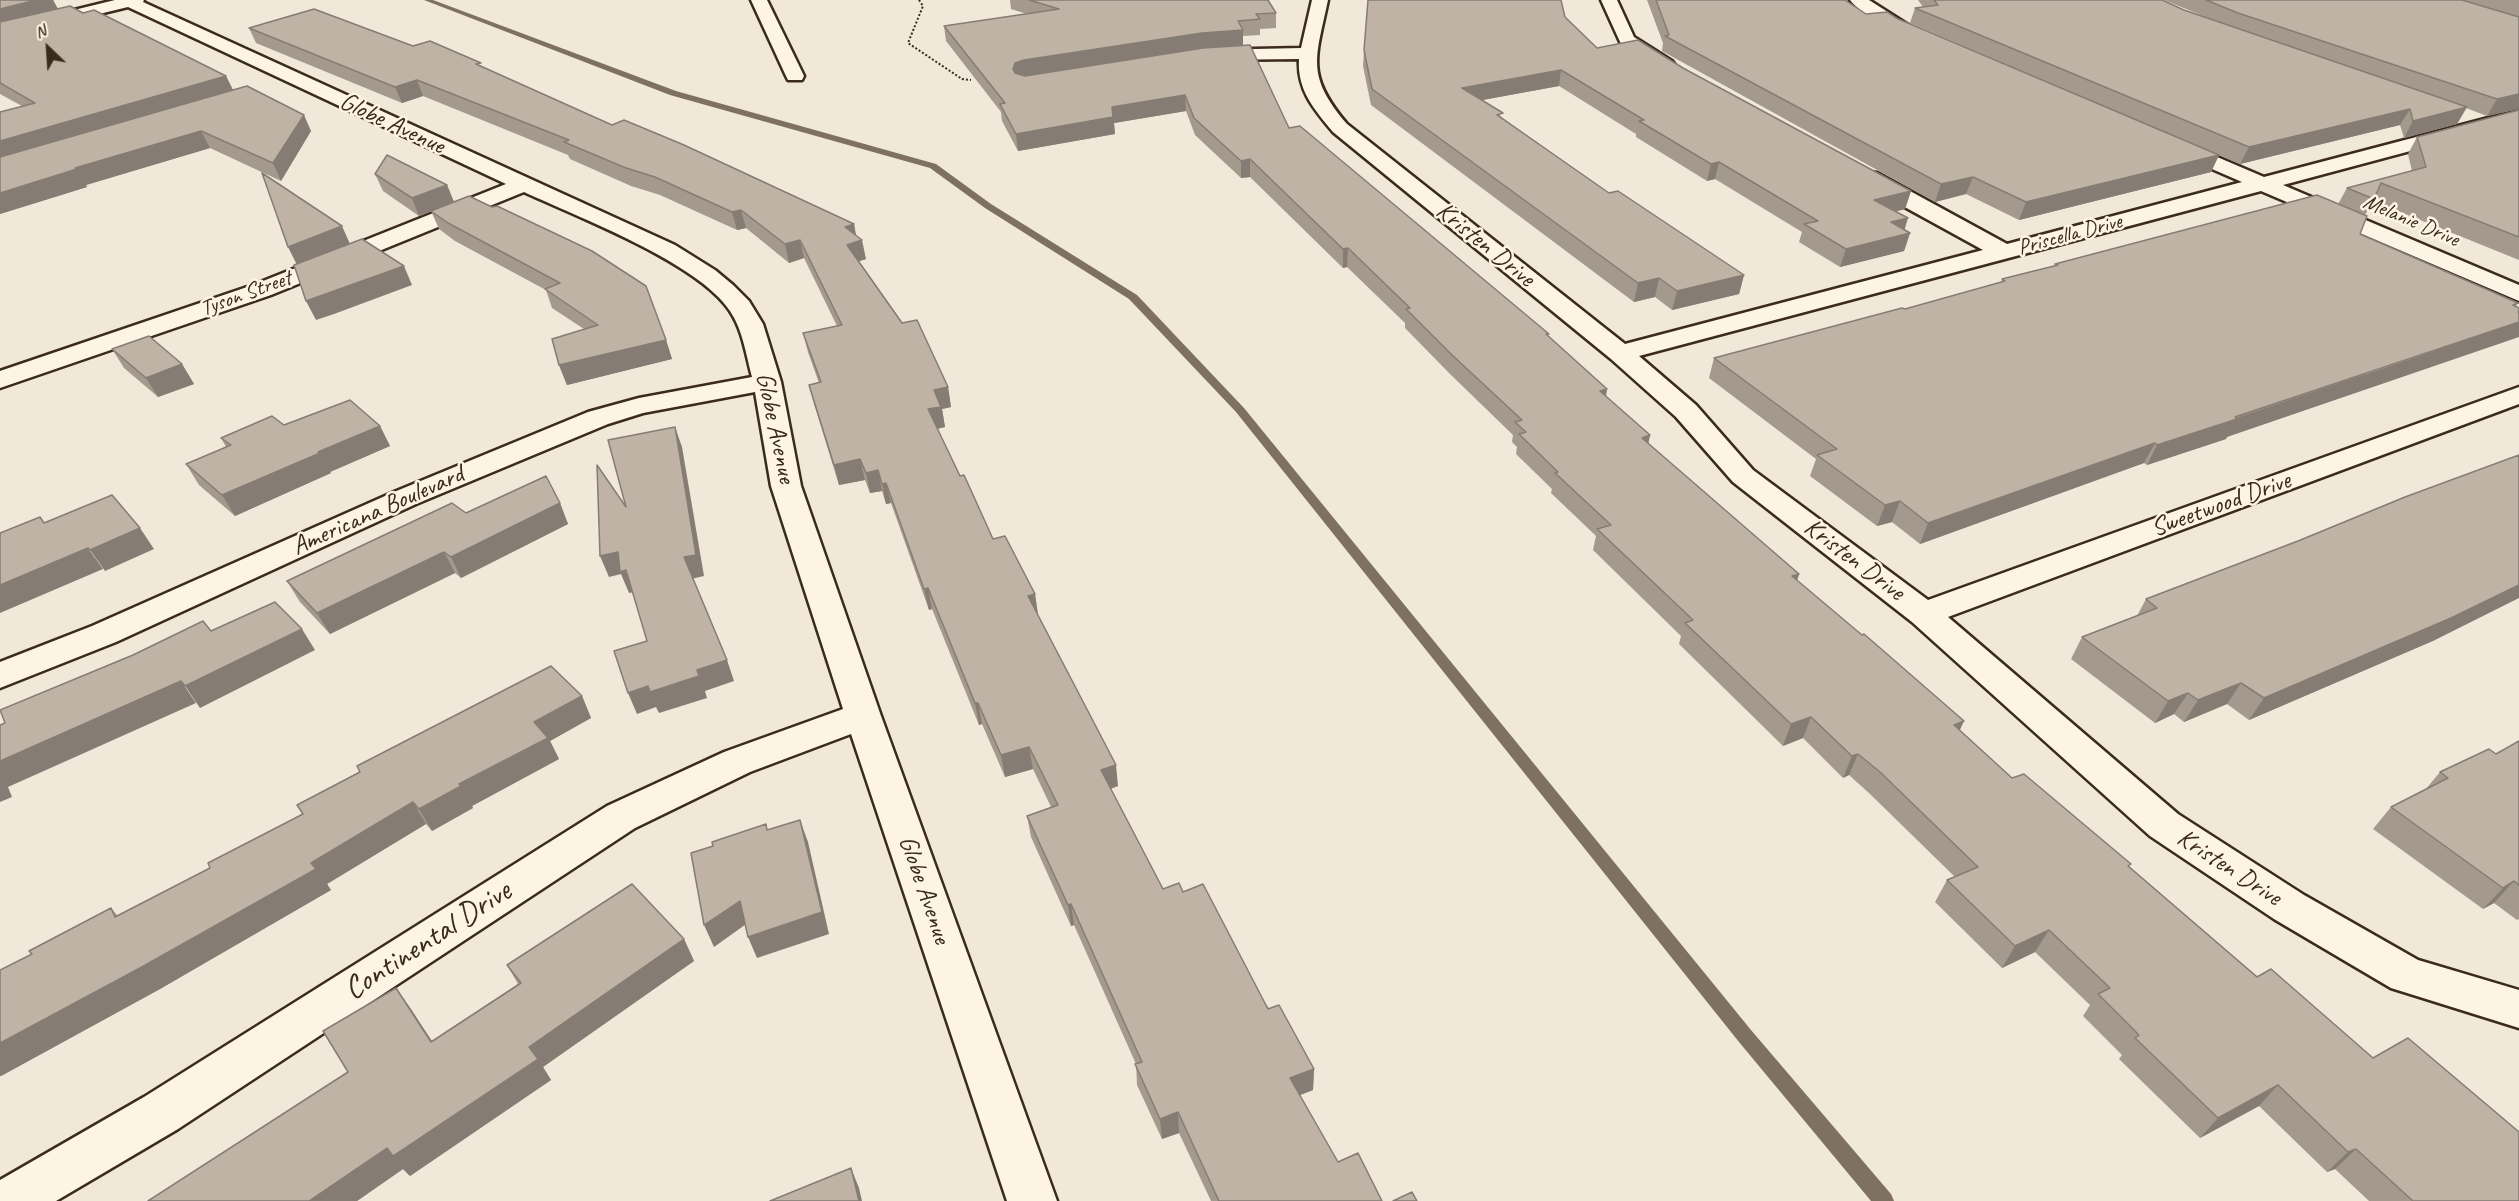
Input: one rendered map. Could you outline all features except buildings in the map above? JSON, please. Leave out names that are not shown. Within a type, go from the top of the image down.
[{"type":"street","points":[[759,0],[795,76]]},
{"type":"street","name":"Kristen Drive","points":[[1320,0],[1310,53],[1311,88],[1323,108],[1340,128],[1620,353],[1686,411],[1743,476],[1924,614],[2164,825],[2289,908],[2406,975],[2519,1009]]},
{"type":"street","points":[[1609,0],[1627,40],[1678,72]]},
{"type":"street","points":[[1858,0],[1898,27],[1930,41]]},
{"type":"street","points":[[0,33],[131,1]]},
{"type":"street","name":"Globe Avenue","points":[[131,1],[289,84],[667,250],[706,275],[740,306],[750,324],[767,382],[786,486],[863,716],[1032,1201]]},
{"type":"street","points":[[1191,57],[1237,53],[1310,53]]},
{"type":"street","points":[[2454,113],[2487,125]]},
{"type":"street","name":"Priscella Drive","points":[[1620,353],[2519,116]]},
{"type":"street","name":"Melanie Drive","points":[[2155,138],[2519,294]]},
{"type":"street","points":[[1851,168],[2004,252]]},
{"type":"street","name":"Tyson Street","points":[[0,381],[262,290],[522,185]]},
{"type":"street","name":"Americana Boulevard","points":[[0,676],[104,634],[405,498],[598,418],[639,406],[767,382]]},
{"type":"street","name":"Sweetwood Drive","points":[[1924,614],[2519,395]]},
{"type":"street","name":"Continental Drive","points":[[27,1197],[621,817],[737,762],[863,716]]},
{"type":"path","points":[[919,0],[923,6],[908,43],[962,79],[970,80]]},
{"type":"waterway","points":[[427,0],[673,93],[933,166],[988,206],[1133,297],[1240,410],[1745,1036],[1884,1201]]}]
